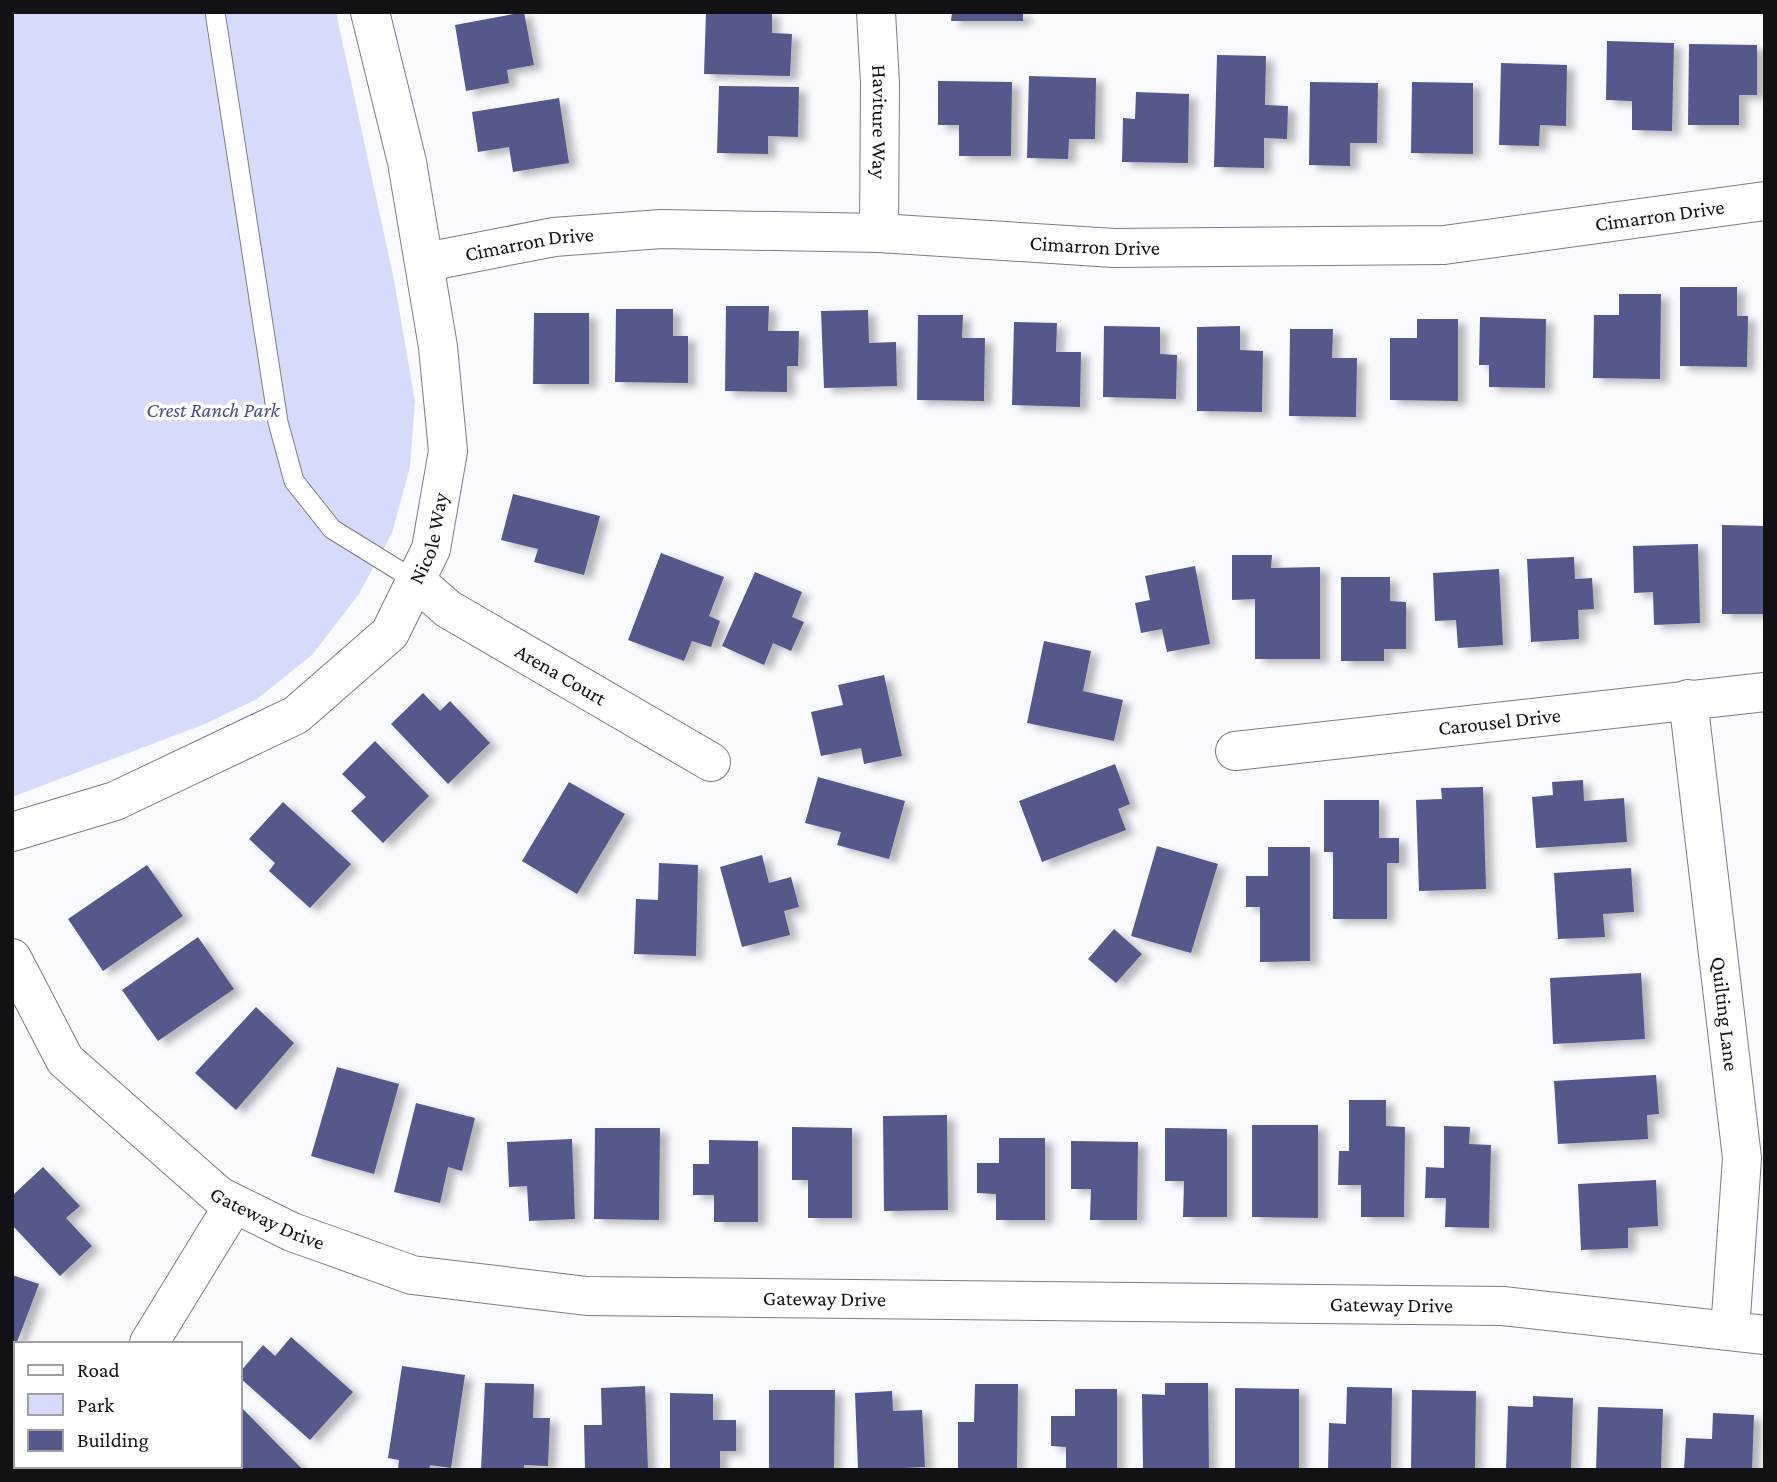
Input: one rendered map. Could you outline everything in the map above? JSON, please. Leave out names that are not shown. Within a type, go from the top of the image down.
[{"type":"street","name":"Nicole Way","points":[[12,832],[115,801],[296,715],[390,633],[431,549],[448,451],[426,262],[407,162],[370,12]]},
{"type":"street","name":"Haviture Way","points":[[876,12],[880,83],[879,233]]},
{"type":"street","name":"Cimarron Drive","points":[[426,262],[554,237],[661,229],[879,233],[1114,248],[1444,245],[1765,201]]},
{"type":"street","name":"Arena Court","points":[[416,581],[448,609],[711,762]]},
{"type":"street","name":"Carousel Drive","points":[[1234,751],[1765,692]]},
{"type":"street","name":"Quilting Lane","points":[[1688,699],[1742,1158],[1747,1333]]},
{"type":"street","name":"Gateway Drive","points":[[12,958],[65,1060],[219,1196],[292,1231],[412,1275],[587,1296],[1503,1307],[1747,1333]]},
{"type":"street","points":[[150,1342],[234,1204]]},
{"type":"lane","points":[[215,12],[278,422],[294,481],[332,530],[416,581]]},
{"type":"green space","name":"Crest Ranch Park","points":[[12,12],[336,12],[394,280],[415,401],[410,467],[392,533],[359,594],[312,655],[257,699],[205,724],[12,797]]},
{"type":"building","points":[[524,12],[534,65],[507,70],[509,83],[466,91],[455,25]]},
{"type":"building","points":[[706,12],[772,12],[772,33],[792,34],[790,76],[704,74]]},
{"type":"building","points":[[952,12],[1023,12],[1023,21],[951,21]]},
{"type":"building","points":[[1607,41],[1674,43],[1672,131],[1632,130],[1632,101],[1606,100]]},
{"type":"building","points":[[1689,44],[1757,45],[1757,95],[1739,95],[1739,125],[1688,125]]},
{"type":"building","points":[[1217,55],[1266,56],[1265,105],[1288,106],[1287,139],[1264,138],[1264,168],[1214,167]]},
{"type":"building","points":[[1501,63],[1567,65],[1566,126],[1540,125],[1539,146],[1499,145]]},
{"type":"building","points":[[1029,76],[1096,78],[1095,139],[1069,139],[1068,159],[1027,158]]},
{"type":"building","points":[[938,81],[1012,82],[1011,156],[959,156],[959,125],[938,125]]},
{"type":"building","points":[[1310,82],[1378,83],[1377,143],[1350,143],[1350,166],[1309,165]]},
{"type":"building","points":[[1412,82],[1473,83],[1473,154],[1411,153]]},
{"type":"building","points":[[719,86],[799,87],[798,137],[768,136],[768,154],[717,153]]},
{"type":"building","points":[[1136,92],[1189,94],[1188,163],[1122,162],[1123,118],[1135,119]]},
{"type":"building","points":[[559,98],[569,163],[513,172],[509,147],[478,152],[472,112]]},
{"type":"building","points":[[1680,287],[1737,287],[1737,316],[1748,316],[1747,367],[1680,366]]},
{"type":"building","points":[[1619,294],[1661,294],[1660,379],[1593,378],[1594,315],[1619,315]]},
{"type":"building","points":[[726,306],[769,306],[768,331],[799,331],[798,366],[787,366],[787,392],[725,391]]},
{"type":"building","points":[[616,309],[673,309],[673,336],[688,336],[688,383],[615,382]]},
{"type":"building","points":[[868,310],[869,343],[896,342],[897,386],[824,388],[821,311]]},
{"type":"building","points":[[534,313],[589,313],[589,384],[533,384]]},
{"type":"building","points":[[918,315],[963,315],[962,338],[985,338],[984,401],[917,400]]},
{"type":"building","points":[[1480,317],[1546,319],[1545,388],[1489,387],[1489,365],[1479,365]]},
{"type":"building","points":[[1417,319],[1458,319],[1458,401],[1390,400],[1390,338],[1417,338]]},
{"type":"building","points":[[1014,322],[1057,323],[1056,352],[1081,352],[1080,407],[1012,405]]},
{"type":"building","points":[[1104,326],[1160,327],[1160,354],[1177,355],[1176,399],[1103,397]]},
{"type":"building","points":[[1240,326],[1240,350],[1263,351],[1262,412],[1197,411],[1197,327]]},
{"type":"building","points":[[1290,329],[1333,329],[1332,358],[1357,358],[1356,417],[1289,416]]},
{"type":"building","points":[[513,494],[600,516],[584,575],[534,562],[538,549],[501,540]]},
{"type":"building","points":[[1722,525],[1765,526],[1765,614],[1722,614]]},
{"type":"building","points":[[1698,544],[1700,623],[1654,625],[1653,592],[1634,593],[1633,546]]},
{"type":"building","points":[[661,553],[724,577],[709,616],[720,621],[711,647],[692,641],[684,661],[628,640]]},
{"type":"building","points":[[1232,555],[1272,555],[1271,568],[1320,567],[1320,659],[1255,659],[1255,599],[1232,600]]},
{"type":"building","points":[[1574,557],[1575,579],[1592,578],[1594,609],[1578,610],[1579,639],[1531,642],[1527,559]]},
{"type":"building","points":[[1195,566],[1210,644],[1167,652],[1162,629],[1141,633],[1135,603],[1150,600],[1145,576]]},
{"type":"building","points":[[1499,569],[1503,645],[1458,648],[1456,620],[1435,621],[1433,573]]},
{"type":"building","points":[[755,572],[802,592],[792,617],[804,622],[791,651],[773,643],[764,665],[722,646]]},
{"type":"building","points":[[1341,577],[1390,577],[1390,601],[1406,602],[1406,649],[1384,649],[1384,661],[1341,661]]},
{"type":"building","points":[[1044,641],[1091,651],[1083,691],[1123,700],[1114,741],[1027,723]]},
{"type":"building","points":[[884,675],[902,756],[864,764],[861,748],[821,756],[811,712],[843,705],[838,685]]},
{"type":"building","points":[[423,693],[440,711],[450,701],[490,743],[448,784],[391,724]]},
{"type":"building","points":[[375,741],[429,796],[383,843],[351,811],[366,797],[342,774]]},
{"type":"building","points":[[1115,764],[1130,804],[1118,809],[1126,830],[1042,862],[1019,801]]},
{"type":"building","points":[[818,777],[905,801],[889,859],[837,845],[841,832],[805,823]]},
{"type":"building","points":[[1583,780],[1584,801],[1624,798],[1627,842],[1536,848],[1532,797],[1553,795],[1552,782]]},
{"type":"building","points":[[569,782],[625,814],[577,894],[522,861]]},
{"type":"building","points":[[1483,787],[1486,889],[1419,891],[1416,800],[1442,799],[1441,788]]},
{"type":"building","points":[[1324,800],[1379,800],[1379,838],[1399,838],[1399,863],[1387,863],[1387,919],[1333,919],[1333,852],[1324,852]]},
{"type":"building","points":[[283,802],[351,864],[310,908],[269,871],[275,863],[249,839]]},
{"type":"building","points":[[1157,846],[1218,864],[1191,953],[1131,936]]},
{"type":"building","points":[[1268,847],[1310,847],[1310,961],[1260,962],[1260,907],[1246,907],[1246,876],[1268,876]]},
{"type":"building","points":[[762,855],[769,883],[791,877],[799,907],[784,911],[790,935],[742,947],[720,867]]},
{"type":"building","points":[[659,863],[698,865],[696,956],[634,954],[636,899],[658,900]]},
{"type":"building","points":[[147,865],[183,916],[103,971],[68,919]]},
{"type":"building","points":[[1631,868],[1634,912],[1603,914],[1605,937],[1558,939],[1554,873]]},
{"type":"building","points":[[1114,929],[1142,954],[1116,983],[1088,959]]},
{"type":"building","points":[[198,937],[234,989],[158,1041],[122,990]]},
{"type":"building","points":[[1641,973],[1645,1039],[1553,1044],[1550,978]]},
{"type":"building","points":[[256,1007],[294,1043],[236,1110],[195,1073]]},
{"type":"building","points":[[337,1067],[399,1084],[374,1174],[311,1156]]},
{"type":"building","points":[[1656,1075],[1659,1114],[1647,1115],[1648,1139],[1558,1144],[1554,1081]]},
{"type":"building","points":[[1349,1100],[1386,1100],[1386,1126],[1405,1127],[1404,1217],[1361,1217],[1361,1185],[1338,1185],[1339,1151],[1349,1151]]},
{"type":"building","points":[[416,1103],[475,1118],[462,1171],[448,1167],[440,1203],[394,1192]]},
{"type":"building","points":[[947,1115],[948,1210],[884,1211],[883,1116]]},
{"type":"building","points":[[1252,1125],[1318,1125],[1318,1218],[1252,1217]]},
{"type":"building","points":[[1444,1126],[1470,1127],[1469,1144],[1491,1145],[1489,1228],[1445,1227],[1446,1198],[1425,1198],[1426,1167],[1444,1168]]},
{"type":"building","points":[[792,1127],[852,1128],[852,1218],[808,1218],[808,1180],[792,1180]]},
{"type":"building","points":[[595,1128],[660,1128],[659,1220],[594,1219]]},
{"type":"building","points":[[1165,1128],[1227,1129],[1227,1217],[1183,1217],[1184,1181],[1165,1181]]},
{"type":"building","points":[[999,1138],[1045,1138],[1045,1220],[996,1220],[996,1194],[977,1193],[977,1163],[999,1163]]},
{"type":"building","points":[[572,1139],[575,1219],[529,1221],[527,1186],[509,1187],[507,1142]]},
{"type":"building","points":[[709,1140],[758,1141],[758,1222],[714,1222],[714,1195],[693,1195],[693,1164],[709,1164]]},
{"type":"building","points":[[1071,1141],[1138,1142],[1137,1220],[1090,1220],[1091,1189],[1071,1189]]},
{"type":"building","points":[[43,1167],[80,1206],[66,1218],[92,1246],[60,1276],[12,1225],[12,1196]]},
{"type":"building","points":[[1656,1180],[1658,1226],[1628,1228],[1628,1248],[1581,1250],[1578,1184]]},
{"type":"building","points":[[12,1275],[39,1284],[17,1342],[12,1344]]},
{"type":"building","points":[[291,1337],[353,1392],[310,1440],[242,1380],[242,1370],[263,1345],[275,1356]]},
{"type":"building","points":[[402,1366],[465,1375],[451,1468],[430,1465],[429,1470],[398,1470],[399,1460],[388,1458]]},
{"type":"building","points":[[12,1378],[14,1378],[14,1443]]},
{"type":"building","points":[[485,1383],[534,1384],[533,1418],[550,1418],[548,1466],[524,1465],[524,1470],[481,1470]]},
{"type":"building","points":[[1165,1383],[1208,1383],[1209,1470],[1143,1470],[1142,1394],[1165,1395]]},
{"type":"building","points":[[975,1384],[1018,1384],[1017,1470],[958,1470],[958,1422],[974,1422]]},
{"type":"building","points":[[645,1386],[648,1470],[585,1470],[584,1425],[602,1425],[601,1388]]},
{"type":"building","points":[[1347,1387],[1392,1388],[1391,1470],[1328,1470],[1329,1423],[1346,1424]]},
{"type":"building","points":[[1235,1388],[1299,1389],[1299,1470],[1235,1470]]},
{"type":"building","points":[[1075,1389],[1117,1389],[1117,1470],[1066,1470],[1066,1447],[1051,1446],[1051,1416],[1075,1416]]},
{"type":"building","points":[[769,1390],[835,1390],[834,1470],[769,1470]]},
{"type":"building","points":[[1412,1390],[1476,1391],[1475,1470],[1411,1470]]},
{"type":"building","points":[[892,1391],[893,1411],[922,1410],[925,1467],[858,1470],[855,1393]]},
{"type":"building","points":[[670,1393],[713,1394],[713,1420],[736,1420],[736,1451],[720,1451],[720,1470],[670,1470]]},
{"type":"building","points":[[1533,1396],[1573,1398],[1571,1470],[1506,1470],[1508,1406],[1533,1407]]},
{"type":"building","points":[[1598,1407],[1663,1409],[1661,1470],[1596,1470]]},
{"type":"building","points":[[242,1408],[303,1470],[212,1468],[242,1468]]},
{"type":"building","points":[[1713,1413],[1754,1415],[1752,1470],[1684,1470],[1686,1438],[1712,1439]]},
{"type":"building","points":[[122,1468],[166,1470],[123,1470]]}]
